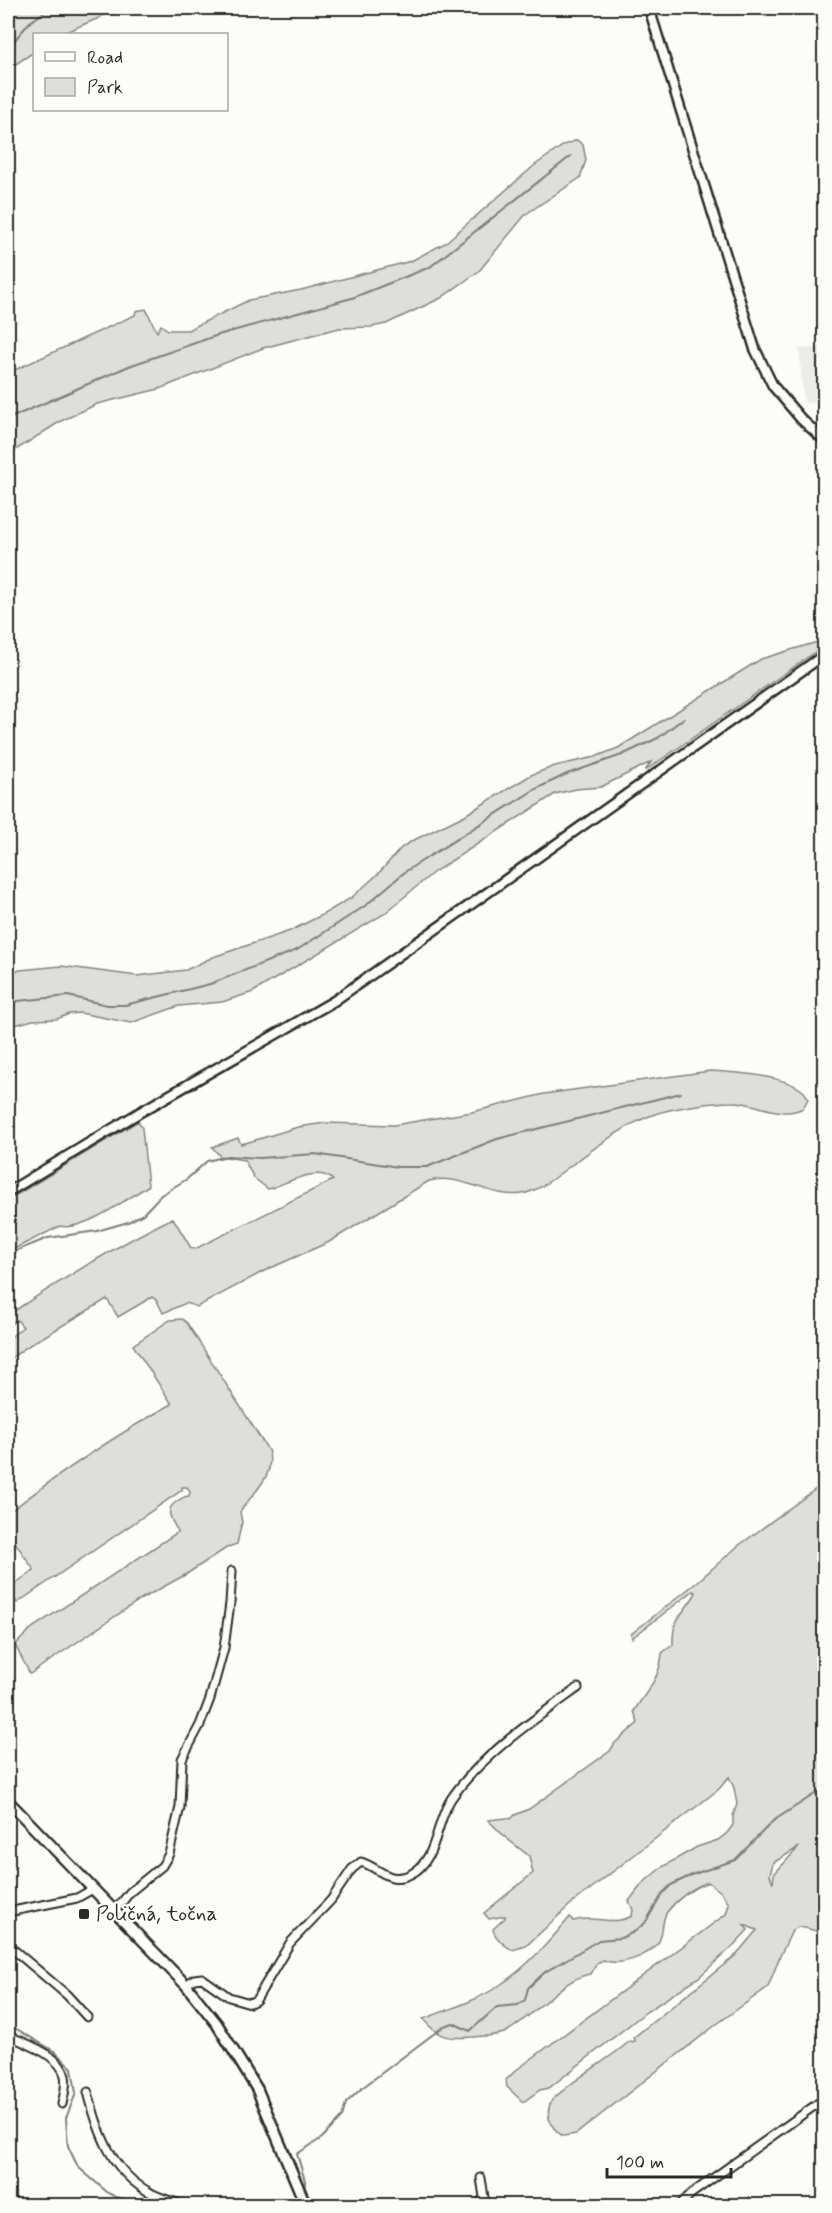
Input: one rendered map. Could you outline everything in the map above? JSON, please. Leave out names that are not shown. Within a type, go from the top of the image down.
[{"type":"main road","points":[[8,1801],[186,1985],[217,2024],[246,2069],[266,2109],[305,2202]]},
{"type":"street","points":[[649,8],[755,350],[773,386],[801,419],[825,440]]},
{"type":"street","points":[[8,1192],[142,1111],[334,1001],[825,655]]},
{"type":"street","points":[[115,1911],[130,1892],[162,1866],[169,1854],[180,1807],[182,1759],[210,1699],[224,1648],[232,1571]]},
{"type":"street","points":[[186,1985],[194,1979],[202,1978],[229,1997],[250,2003],[256,2000],[290,1943],[331,1900],[352,1869],[362,1862],[387,1877],[396,1879],[417,1871],[427,1858],[449,1801],[466,1779],[524,1727],[578,1688]]},
{"type":"street","points":[[8,1912],[77,1898],[93,1889]]},
{"type":"street","points":[[8,1945],[60,1989],[87,2017]]},
{"type":"street","points":[[8,2035],[46,2055],[60,2066],[66,2080],[62,2104]]},
{"type":"street","points":[[88,2092],[99,2133],[110,2154],[127,2174],[150,2193],[187,2205]]},
{"type":"street","points":[[679,2205],[691,2194],[825,2100]]},
{"type":"street","points":[[479,2205],[484,2197],[481,2178]]},
{"type":"street","points":[[295,2205],[305,2202]]},
{"type":"shaded area","points":[[824,347],[824,401],[804,403],[799,349]]},
{"type":"green space","points":[[8,8],[114,8],[99,18],[63,33],[33,33],[33,53],[8,69]]},
{"type":"green space","points":[[577,140],[583,145],[586,160],[580,178],[526,214],[479,271],[441,298],[386,324],[339,328],[263,348],[159,389],[97,404],[61,421],[8,455],[8,373],[135,315],[136,311],[146,309],[157,332],[161,325],[168,330],[188,330],[249,300],[301,290],[411,261],[445,243],[535,165],[564,145]]},
{"type":"green space","points":[[824,640],[818,650],[645,771],[651,762],[601,787],[555,794],[434,872],[384,914],[253,992],[222,1002],[179,1006],[131,1023],[80,1013],[69,1014],[57,1019],[8,1024],[8,973],[61,966],[137,976],[186,970],[213,957],[290,931],[351,898],[378,874],[401,848],[465,815],[531,775],[618,748],[761,659]]},
{"type":"green space","points":[[710,1071],[748,1074],[780,1080],[803,1091],[808,1099],[803,1108],[785,1112],[732,1102],[693,1106],[655,1114],[612,1136],[543,1186],[522,1194],[498,1193],[453,1180],[429,1181],[329,1242],[264,1271],[197,1307],[186,1303],[163,1313],[157,1301],[152,1297],[118,1317],[107,1299],[8,1360],[8,1339],[23,1327],[17,1320],[8,1326],[8,1315],[68,1276],[130,1240],[173,1218],[191,1248],[195,1249],[333,1180],[318,1174],[310,1175],[268,1189],[254,1178],[244,1160],[220,1156],[212,1147],[238,1138],[241,1144],[298,1127],[325,1123],[394,1125],[472,1112],[544,1094]]},
{"type":"green space","points":[[138,1121],[142,1128],[148,1186],[93,1219],[81,1224],[60,1226],[8,1252],[8,1200]]},
{"type":"green space","points":[[182,1319],[187,1323],[268,1450],[270,1459],[266,1476],[240,1512],[242,1522],[237,1544],[228,1547],[185,1575],[141,1599],[30,1674],[15,1645],[32,1628],[178,1532],[170,1516],[170,1509],[176,1502],[189,1496],[190,1492],[187,1487],[182,1487],[182,1490],[17,1603],[8,1589],[34,1570],[8,1532],[8,1513],[88,1456],[172,1404],[133,1345],[170,1320]]},
{"type":"green space","points":[[824,1483],[824,1933],[798,1927],[792,1931],[768,1987],[576,2134],[563,2136],[550,2120],[549,2110],[553,2098],[630,2041],[635,2041],[633,2038],[735,1956],[757,1930],[744,1925],[748,1930],[699,1977],[646,2012],[549,2088],[540,2090],[523,2102],[507,2087],[506,2080],[726,1914],[729,1904],[722,1893],[708,1882],[691,1890],[667,1912],[660,1939],[647,1953],[625,1961],[603,1960],[597,1963],[591,1974],[570,1982],[558,1990],[525,2019],[504,2033],[456,2038],[444,2036],[423,2019],[472,2000],[500,1985],[529,1962],[570,1917],[573,1921],[589,1919],[610,1921],[632,1916],[633,1910],[629,1901],[642,1884],[662,1867],[697,1847],[718,1840],[733,1825],[737,1804],[729,1777],[719,1789],[570,1905],[526,1946],[512,1950],[506,1946],[493,1929],[505,1916],[489,1919],[484,1913],[533,1873],[529,1856],[488,1820],[511,1819],[529,1809],[610,1751],[615,1743],[638,1723],[634,1711],[656,1677],[662,1653],[673,1645],[676,1622],[696,1593],[693,1591],[632,1638],[631,1634],[696,1583],[738,1546]],"holes":[[[799,1847],[774,1874],[773,1883],[770,1875],[773,1863]]]},
{"type":"waterway","points":[[8,48],[30,22],[50,8]]},
{"type":"waterway","points":[[8,419],[129,366],[218,335],[352,298],[430,267],[571,156]]},
{"type":"waterway","points":[[8,1002],[68,996],[107,1005],[125,1005],[210,984],[297,950],[365,906],[406,871],[534,790],[567,774],[622,755],[658,738],[684,718]]},
{"type":"waterway","points":[[8,1259],[18,1250],[48,1238],[97,1231],[128,1222],[143,1214],[161,1195],[187,1179],[207,1161],[227,1156],[260,1158],[315,1154],[398,1167],[427,1167],[497,1139],[681,1093]]},
{"type":"waterway","points":[[304,2193],[305,2181],[297,2154],[322,2138],[342,2117],[346,2103],[362,2088],[444,2026],[453,2023],[470,2031],[497,2007],[518,2005],[525,2000],[528,1988],[545,1972],[599,1940],[621,1938],[634,1932],[645,1923],[663,1893],[671,1885],[694,1874],[735,1860],[773,1821],[824,1788]]},
{"type":"waterway","points":[[8,2024],[54,2051],[72,2068],[76,2093],[66,2118],[68,2146],[78,2167],[116,2197],[157,2206]]},
{"type":"place","name":"Poličná, točna","points":[[84,1914]]}]
